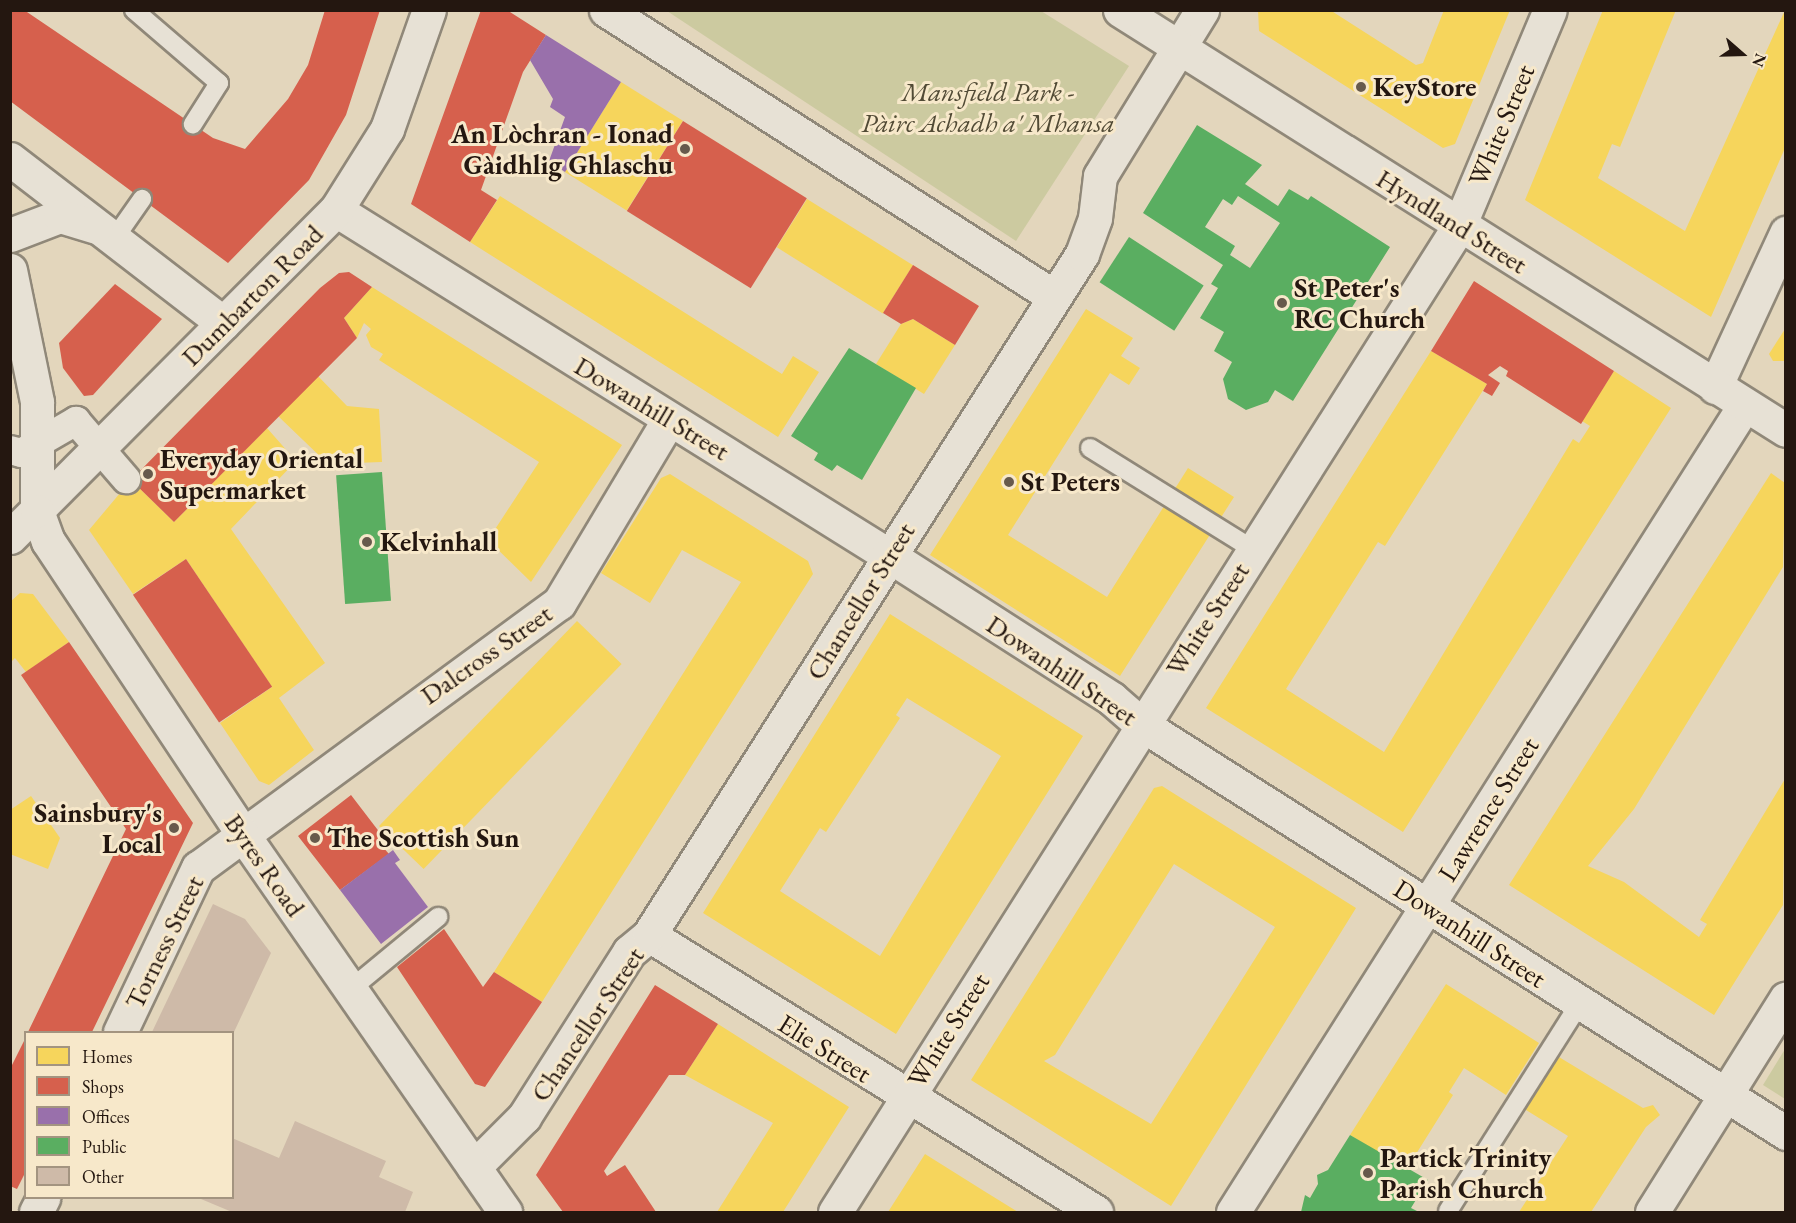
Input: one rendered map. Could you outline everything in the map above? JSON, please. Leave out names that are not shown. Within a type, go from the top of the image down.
[{"type":"street","name":"Dumbarton Road","points":[[10,537],[101,450],[336,210],[387,129],[429,10]]},
{"type":"street","points":[[606,10],[1053,296]]},
{"type":"street","name":"Hyndland Street","points":[[1120,10],[1785,430]]},
{"type":"street","name":"Chancellor Street","points":[[474,1167],[525,1117],[629,952],[649,935],[1053,296],[1090,237],[1100,176],[1202,10]]},
{"type":"street","name":"White Street","points":[[835,1212],[1141,724],[1459,226],[1550,10]]},
{"type":"street","points":[[10,159],[223,323]]},
{"type":"street","name":"Dowanhill Street","points":[[336,210],[888,555],[1113,699],[1141,724],[1785,1133]]},
{"type":"street","points":[[10,235],[60,216],[105,233]]},
{"type":"street","points":[[1715,387],[1785,233]]},
{"type":"street","points":[[10,270],[25,445],[37,511]]},
{"type":"street","name":"Lawrence Street","points":[[1233,1212],[1744,406]]},
{"type":"street","name":"Dalcross Street","points":[[241,832],[559,603],[669,419]]},
{"type":"street","points":[[25,445],[76,421],[126,479]]},
{"type":"street","name":"Byres Road","points":[[37,511],[63,567],[241,832],[352,988],[505,1212]]},
{"type":"street","name":"Torness Street","points":[[120,1031],[198,868],[241,832]]},
{"type":"street","name":"Elie Street","points":[[649,935],[1096,1212]]},
{"type":"street","points":[[1652,1212],[1785,998]]},
{"type":"lane","points":[[134,10],[219,83],[193,124]]},
{"type":"lane","points":[[105,233],[142,199]]},
{"type":"lane","points":[[1090,448],[1252,549]]},
{"type":"lane","points":[[352,988],[438,917]]},
{"type":"lane","points":[[1448,1211],[1580,1003]]},
{"type":"green space","name":"Mansfield Park - Pàirc Achadh a' Mhansa","points":[[667,11],[1041,11],[1129,66],[1016,241]]},
{"type":"green space","points":[[1785,1049],[1785,1099],[1763,1085]]},
{"type":"building: Homes","points":[[1258,10],[1330,10],[1416,65],[1423,63],[1444,10],[1510,10],[1455,144],[1443,148],[1259,31]]},
{"type":"building: Homes","points":[[1603,10],[1676,10],[1620,147],[1612,144],[1598,178],[1685,231],[1785,10],[1785,148],[1711,317],[1525,200]]},
{"type":"building: Homes","points":[[621,82],[683,121],[627,211],[565,172]]},
{"type":"building: Homes","points":[[500,196],[782,374],[793,356],[819,372],[778,437],[470,242]]},
{"type":"building: Homes","points":[[807,199],[913,265],[883,314],[777,247]]},
{"type":"building: Homes","points":[[372,287],[622,445],[531,582],[488,540],[539,462],[379,360],[383,354],[371,347],[366,335],[371,329],[364,323],[357,338],[344,318]]},
{"type":"building: Homes","name":"St Peters","points":[[1086,309],[1133,338],[1121,356],[1140,368],[1129,385],[1110,373],[1008,535],[1107,597],[1188,468],[1234,497],[1120,676],[930,555]]},
{"type":"building: Homes","points":[[913,319],[955,345],[924,394],[876,364],[901,324]]},
{"type":"building: Homes","points":[[1785,329],[1785,361],[1773,361],[1769,354]]},
{"type":"building: Homes","points":[[1431,351],[1487,384],[1385,546],[1378,542],[1286,689],[1384,752],[1573,439],[1579,443],[1590,426],[1582,421],[1614,371],[1671,408],[1403,832],[1206,708]]},
{"type":"building: Homes","points":[[317,375],[347,406],[379,409],[382,462],[328,464],[278,416]]},
{"type":"building: Homes","points":[[267,428],[296,461],[231,529],[325,663],[279,698],[314,750],[269,785],[259,781],[220,723],[272,687],[186,559],[133,594],[89,530],[131,480],[174,522]]},
{"type":"building: Homes","points":[[1771,473],[1785,483],[1783,567],[1634,809],[1588,866],[1624,882],[1699,937],[1707,924],[1700,920],[1785,779],[1783,905],[1714,1015],[1509,885]]},
{"type":"building: Homes","points":[[670,474],[808,561],[813,574],[542,1002],[494,972],[741,582],[682,550],[650,603],[601,573],[661,478]]},
{"type":"building: Homes","points":[[20,593],[33,594],[69,642],[26,672],[15,658],[10,663],[10,602]]},
{"type":"building: Homes","points":[[890,614],[1083,736],[896,1034],[703,913]],"holes":[[[907,698],[1001,756],[880,956],[780,891],[820,828],[826,832],[900,718],[896,715]]]},
{"type":"building: Homes","points":[[577,621],[622,664],[424,869],[379,826]]},
{"type":"building: Homes","points":[[1162,786],[1356,908],[1171,1206],[971,1080],[1154,788]],"holes":[[[1174,864],[1275,927],[1151,1124],[1044,1061],[1055,1055]]]},
{"type":"building: Homes","points":[[31,796],[60,838],[48,869],[10,854],[10,810]]},
{"type":"building: Homes","points":[[1446,984],[1539,1043],[1506,1095],[1464,1068],[1449,1092],[1453,1095],[1406,1170],[1350,1135]]},
{"type":"building: Homes","points":[[718,1024],[849,1107],[783,1212],[717,1212],[773,1123],[685,1075]]},
{"type":"building: Homes","points":[[1554,1054],[1643,1108],[1653,1105],[1660,1115],[1646,1127],[1591,1212],[1519,1212],[1568,1136],[1521,1107]]},
{"type":"building: Homes","points":[[925,1154],[984,1191],[1018,1212],[888,1212]]},
{"type":"building: Shops","points":[[10,10],[24,10],[213,138],[245,149],[288,99],[308,65],[325,10],[380,10],[346,115],[309,180],[228,263],[10,101]]},
{"type":"building: Shops","points":[[481,10],[507,10],[546,35],[523,72],[481,190],[497,200],[470,242],[411,204]]},
{"type":"building: Shops","points":[[683,121],[807,198],[751,288],[627,211]]},
{"type":"building: Shops","points":[[913,265],[979,306],[955,345],[913,319],[901,324],[883,313]]},
{"type":"building: Shops","points":[[349,272],[372,287],[344,318],[357,338],[174,522],[131,480],[320,288],[339,273]]},
{"type":"building: Shops","points":[[1474,281],[1614,371],[1581,424],[1506,376],[1508,371],[1500,366],[1488,375],[1500,383],[1492,396],[1483,391],[1487,384],[1431,351]]},
{"type":"building: Shops","points":[[115,284],[162,319],[93,395],[84,396],[63,368],[59,343]]},
{"type":"building: Shops","points":[[186,559],[272,687],[219,722],[133,595]]},
{"type":"building: Shops","points":[[69,642],[193,823],[92,1031],[28,1031],[126,829],[21,675]]},
{"type":"building: Shops","points":[[351,795],[387,842],[382,846],[389,854],[340,890],[298,836]]},
{"type":"building: Shops","points":[[444,929],[483,987],[494,972],[542,1002],[485,1087],[475,1084],[397,967]]},
{"type":"building: Shops","points":[[655,985],[718,1024],[685,1075],[669,1075],[604,1171],[607,1176],[625,1165],[656,1212],[563,1212],[536,1175]]},
{"type":"building: Shops","points":[[24,1041],[24,1175],[17,1189],[10,1186],[10,1069]]},
{"type":"building: Offices","points":[[546,35],[621,82],[565,172],[549,161],[565,117],[550,107],[553,99],[530,60]]},
{"type":"building: Offices","points":[[393,850],[400,860],[395,863],[428,907],[381,944],[340,890]]},
{"type":"building: Public","name":"St Peter's RC Church","points":[[1197,125],[1262,165],[1245,184],[1278,206],[1289,189],[1308,200],[1311,196],[1390,247],[1293,401],[1275,390],[1268,402],[1246,410],[1228,399],[1223,379],[1232,362],[1214,351],[1224,332],[1200,318],[1218,288],[1211,284],[1223,265],[1143,213]],"holes":[[[1238,196],[1280,223],[1250,268],[1230,255],[1235,246],[1205,227],[1223,199],[1232,205]]]},
{"type":"building: Public","points":[[1129,237],[1204,285],[1174,331],[1100,282]]},
{"type":"building: Public","points":[[849,348],[916,388],[862,480],[837,465],[832,471],[814,460],[818,453],[791,436]]},
{"type":"building: Public","points":[[382,472],[391,601],[345,604],[336,475]]},
{"type":"building: Public","name":"Partick Trinity Parish Church","points":[[1350,1135],[1428,1180],[1411,1208],[1419,1212],[1301,1212],[1305,1195],[1310,1198],[1318,1184],[1317,1175],[1328,1170]]},
{"type":"building: Other","points":[[213,904],[245,919],[271,953],[234,1032],[152,1031]]},
{"type":"building: Other","points":[[295,1121],[386,1161],[379,1177],[413,1192],[405,1212],[232,1212],[201,1199],[234,1199],[234,1139],[279,1158]]},
{"type":"place","name":"KeyStore","points":[[1361,87]]},
{"type":"place","name":"An Lòchran - Ionad Gàidhlig Ghlaschu","points":[[685,149]]},
{"type":"place","name":"St Peter's RC Church","points":[[1282,303]]},
{"type":"place","name":"Everyday Oriental Supermarket","points":[[148,474]]},
{"type":"place","name":"St Peters","points":[[1009,482]]},
{"type":"place","name":"Kelvinhall","points":[[367,542]]},
{"type":"place","name":"Sainsbury's Local","points":[[174,828]]},
{"type":"place","name":"The Scottish Sun","points":[[315,838]]},
{"type":"place","name":"Partick Trinity Parish Church","points":[[1368,1173]]}]
